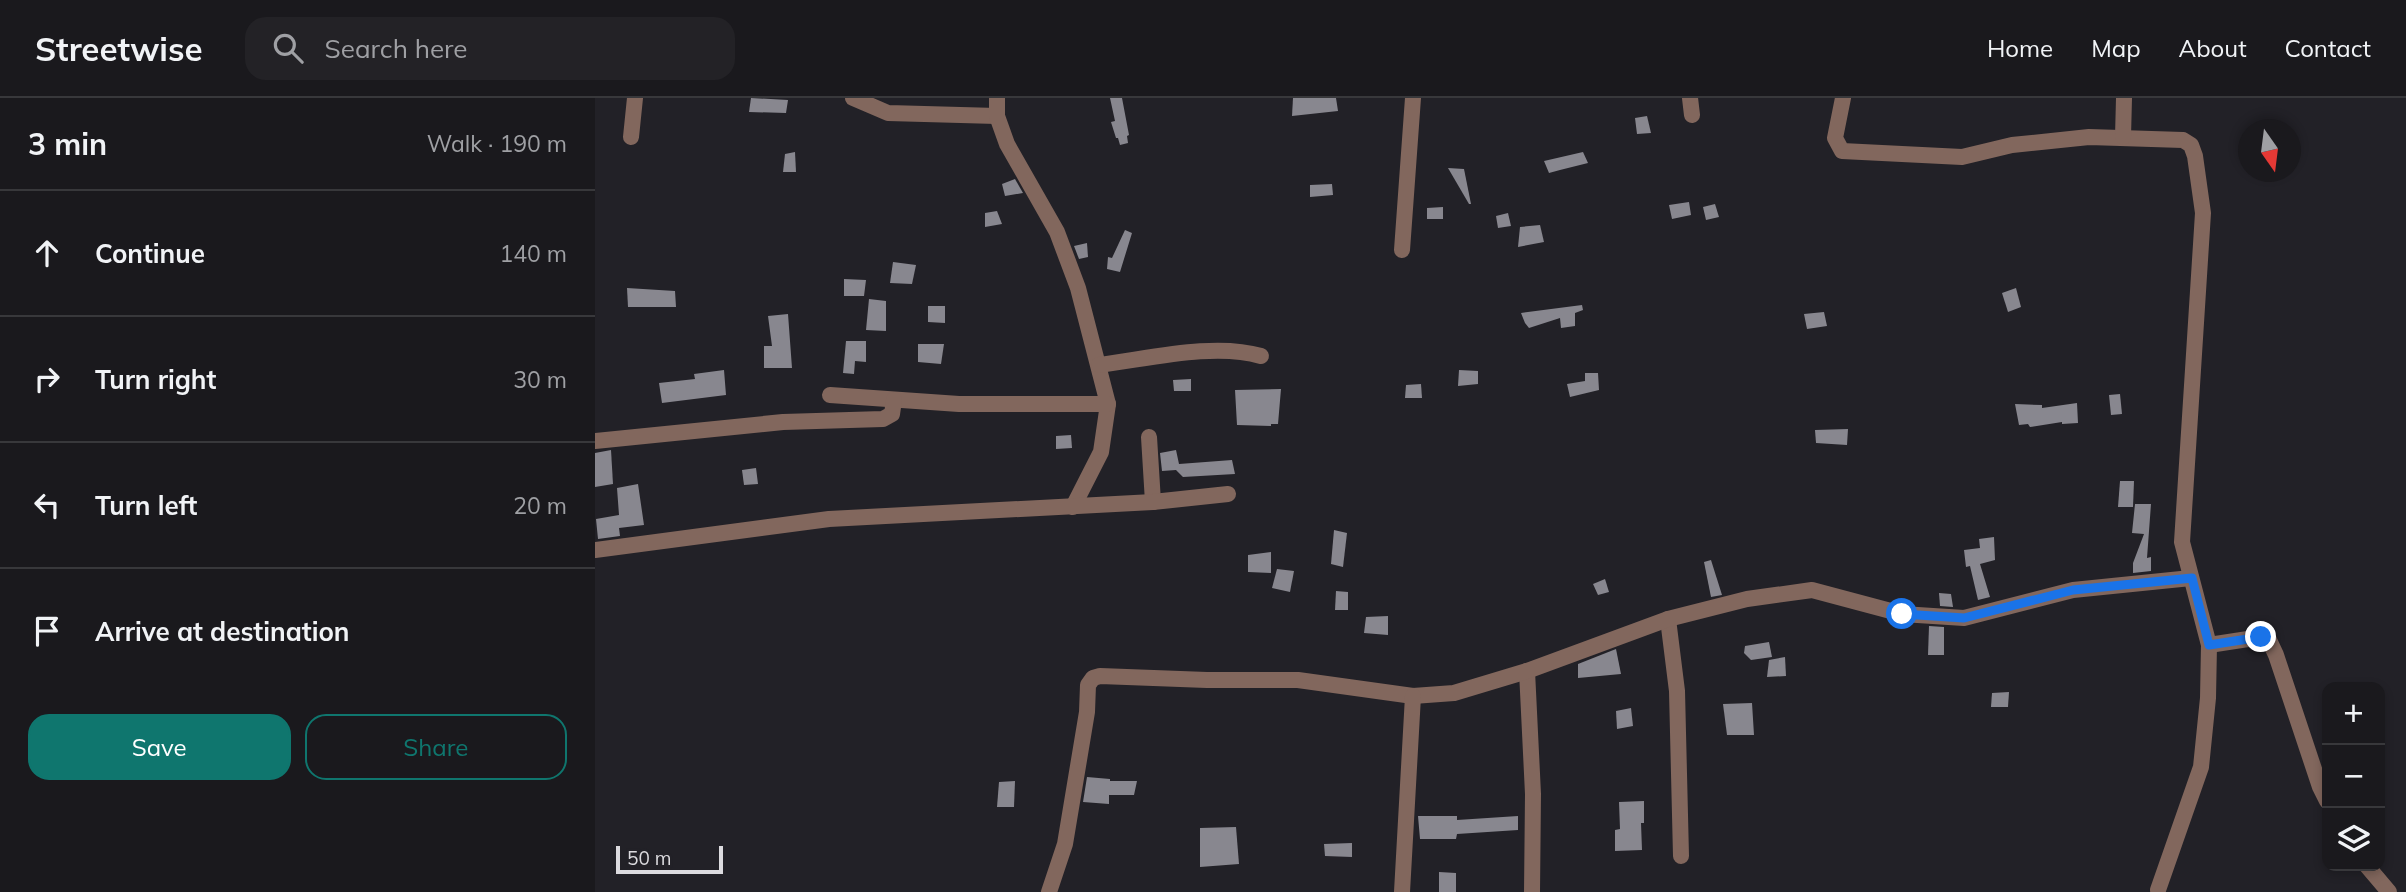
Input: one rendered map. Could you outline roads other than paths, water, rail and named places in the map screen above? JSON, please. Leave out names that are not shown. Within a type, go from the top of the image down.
[{"type":"street","points":[[631,137],[635,98]]},
{"type":"street","points":[[853,98],[888,113],[997,116]]},
{"type":"street","points":[[997,98],[997,116],[1007,144],[1057,232],[1077,288],[1108,404],[1101,452],[1073,507]]},
{"type":"street","points":[[1402,250],[1413,98]]},
{"type":"street","points":[[1691,98],[1692,115]]},
{"type":"street","points":[[1843,98],[1835,138],[1842,151],[1962,157],[2012,145],[2089,137],[2183,140],[2191,145],[2203,213],[2182,541],[2209,645],[2208,698],[2201,767],[2158,890]]},
{"type":"street","points":[[2123,137],[2124,98]]},
{"type":"street","points":[[1099,365],[1204,351],[1261,356]]},
{"type":"street","points":[[829,395],[959,404],[1108,404]]},
{"type":"street","points":[[595,441],[783,422],[883,419],[892,414],[894,400]]},
{"type":"street","points":[[1149,437],[1153,502]]},
{"type":"street","points":[[595,550],[829,519],[1153,502],[1228,494]]},
{"type":"street","points":[[1049,892],[1065,844],[1087,712],[1088,685],[1093,678],[1100,676],[1298,680],[1413,696],[1454,694],[1527,671],[1668,620],[1747,598],[1812,590],[1902,614],[1964,618],[2073,590],[2192,578]]},
{"type":"street","points":[[1668,620],[1677,691],[1681,856]]},
{"type":"street","points":[[2209,645],[2261,637],[2269,640],[2322,792]]},
{"type":"street","points":[[1527,671],[1533,794],[1532,892]]},
{"type":"street","points":[[1402,892],[1413,696]]},
{"type":"street","points":[[2371,871],[2389,892]]}]
